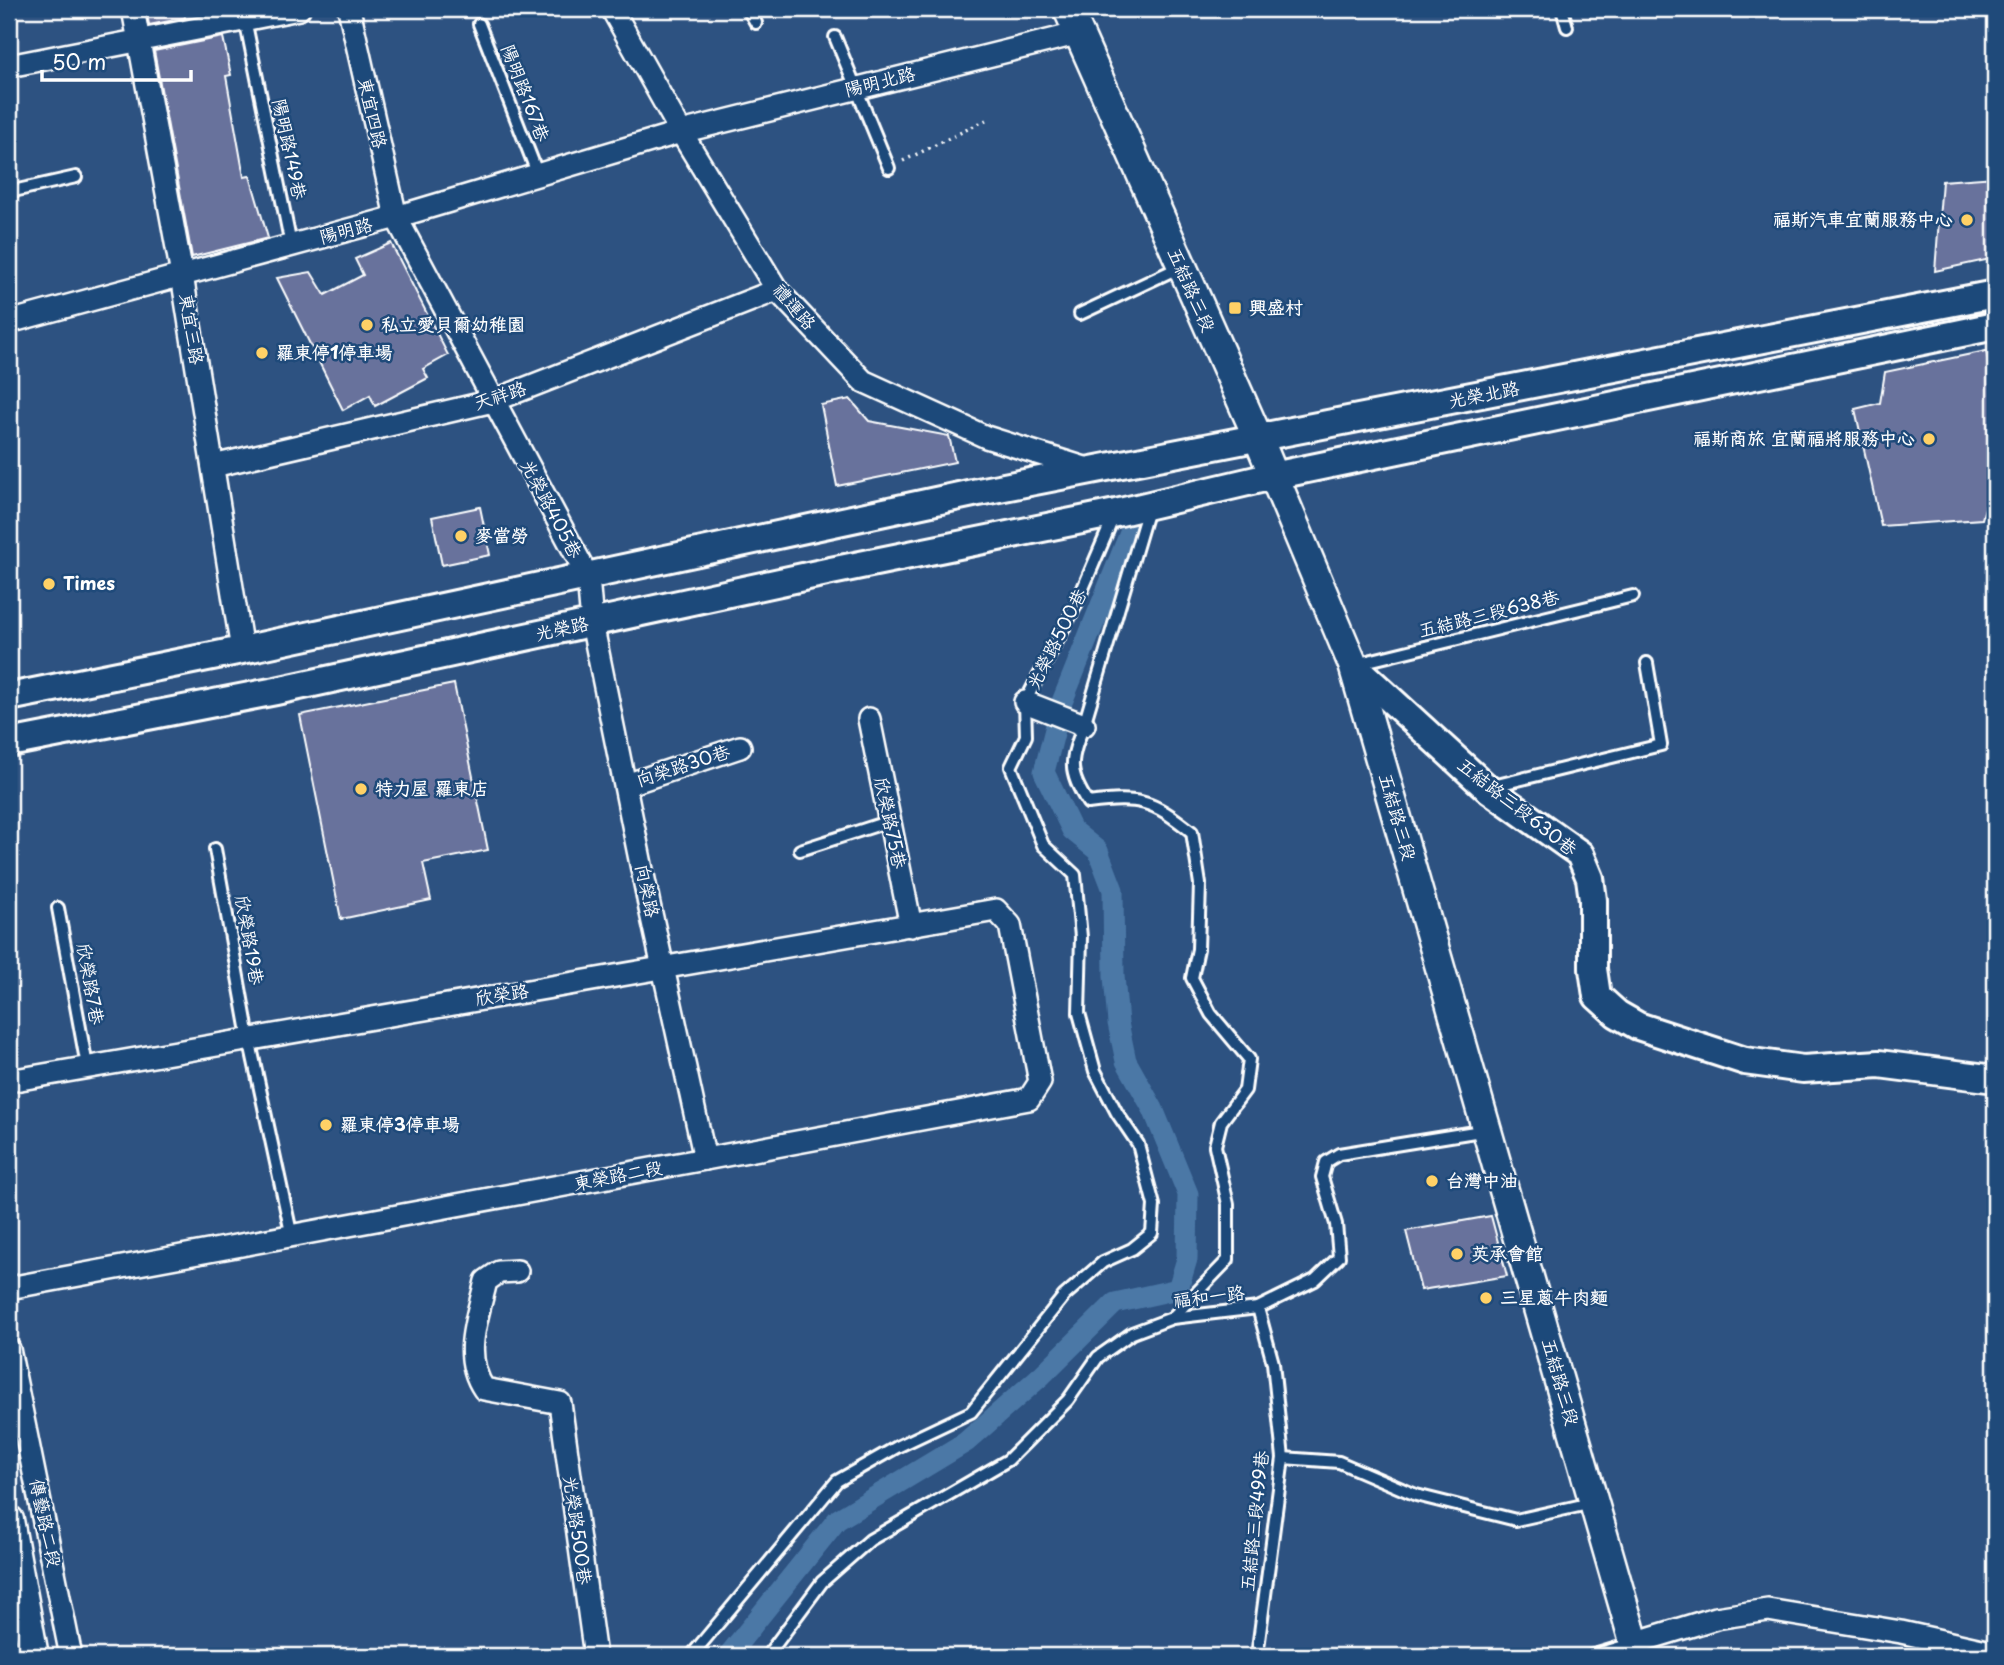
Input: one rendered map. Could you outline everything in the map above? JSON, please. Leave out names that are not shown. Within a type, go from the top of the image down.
[{"type":"main road","name":"五結路三段","points":[[1074,21],[1180,267],[1259,440],[1353,665],[1489,1130],[1636,1649]]},
{"type":"main road","name":"傳藝路二段","points":[[9,1520],[34,1656]]},
{"type":"street","name":"東宜三路","points":[[133,9],[182,275],[242,650]]},
{"type":"street","points":[[9,66],[299,9]]},
{"type":"street","name":"東宜四路","points":[[349,9],[396,217],[493,401]]},
{"type":"street","name":"禮運路","points":[[611,9],[681,132],[777,290],[863,381],[986,437],[1096,472]]},
{"type":"street","name":"陽明北路","points":[[681,132],[856,88],[1074,21]]},
{"type":"street","name":"陽明路","points":[[9,322],[396,217],[681,132]]},
{"type":"street","name":"天祥路","points":[[213,466],[493,401],[777,290]]},
{"type":"street","name":"光榮北路","points":[[588,577],[973,493],[1096,472],[1995,293]]},
{"type":"street","name":"光榮北路","points":[[1115,513],[1273,476],[1995,327]]},
{"type":"street","name":"光榮路405巷","points":[[493,401],[588,577],[592,623]]},
{"type":"street","name":"光榮路","points":[[9,743],[276,691],[1115,513]]},
{"type":"street","points":[[9,697],[588,577]]},
{"type":"street","name":"向榮路","points":[[592,623],[705,1159]]},
{"type":"street","name":"五結路三段630巷","points":[[1353,665],[1487,788],[1580,854],[1593,900],[1593,969],[1597,996],[1628,1020],[1745,1060],[1803,1069],[1879,1064],[1995,1080]]},
{"type":"street","points":[[1025,702],[1084,725]]},
{"type":"street","name":"欣榮路75巷","points":[[869,719],[911,926]]},
{"type":"street","name":"向榮路30巷","points":[[626,785],[740,747]]},
{"type":"street","name":"欣榮路","points":[[9,1081],[996,910]]},
{"type":"street","name":"東榮路二段","points":[[9,1289],[1030,1099],[1040,1082],[1010,925],[996,910]]},
{"type":"street","name":"光榮路500巷","points":[[517,1271],[499,1272],[486,1281],[470,1350],[474,1375],[484,1388],[560,1403],[595,1656]]},
{"type":"street","name":"傳藝路二段","points":[[9,1349],[71,1656]]},
{"type":"street","points":[[1636,1649],[1716,1618],[1768,1610],[1901,1632],[1987,1654]]},
{"type":"lane","points":[[748,9],[756,23]]},
{"type":"lane","points":[[1562,9],[1567,27]]},
{"type":"lane","name":"陽明路149巷","points":[[245,19],[291,245]]},
{"type":"lane","name":"陽明路167巷","points":[[480,24],[538,175]]},
{"type":"lane","points":[[835,37],[889,168]]},
{"type":"lane","points":[[9,192],[76,177]]},
{"type":"lane","points":[[1080,314],[1180,267]]},
{"type":"lane","points":[[1149,505],[1084,725],[1071,758],[1077,787],[1088,803],[1132,798],[1168,813],[1192,832],[1200,884],[1198,948],[1192,978],[1211,1014],[1249,1059],[1245,1090],[1221,1122],[1214,1146],[1228,1204],[1228,1260],[1172,1318]]},
{"type":"lane","name":"光榮路500巷","points":[[691,1656],[837,1481],[897,1447],[971,1412],[1064,1296],[1103,1262],[1132,1249],[1152,1233],[1154,1205],[1138,1144],[1095,1071],[1079,1013],[1081,937],[1075,875],[1043,845],[1011,767],[1026,736],[1025,702],[1075,607],[1115,513]]},
{"type":"lane","name":"五結路三段638巷","points":[[1353,665],[1633,596]]},
{"type":"lane","points":[[1487,788],[1661,745],[1647,663]]},
{"type":"lane","points":[[800,850],[890,821]]},
{"type":"lane","name":"欣榮路19巷","points":[[215,849],[249,1038],[292,1237]]},
{"type":"lane","name":"欣榮路7巷","points":[[58,908],[87,1066]]},
{"type":"lane","name":"福和一路","points":[[767,1656],[822,1582],[870,1540],[1008,1460],[1068,1400],[1098,1357],[1132,1333],[1172,1318],[1258,1308],[1315,1280],[1339,1257],[1336,1224],[1322,1177],[1326,1162],[1339,1154],[1489,1130]]},
{"type":"lane","name":"五結路三段499巷","points":[[1256,1656],[1283,1458],[1273,1363],[1258,1308]]},
{"type":"lane","points":[[1283,1458],[1339,1462],[1416,1495],[1516,1520],[1594,1502]]},
{"type":"lane","points":[[1591,1656],[1636,1649]]},
{"type":"path","points":[[889,168],[986,120]]},
{"type":"building","points":[[146,9],[184,9],[185,18],[149,25]]},
{"type":"building","points":[[223,37],[231,75],[226,76],[244,177],[250,176],[268,238],[192,257],[154,51]]},
{"type":"building","name":"福斯汽車宜蘭服務中心","points":[[1995,177],[1995,258],[1935,271],[1942,181]]},
{"type":"building","name":"私立愛貝爾幼稚園","points":[[391,243],[448,355],[423,369],[428,378],[375,406],[370,395],[343,410],[277,278],[311,272],[325,295],[363,275],[355,259]]},
{"type":"building","name":"福斯商旅 宜蘭福將服務中心","points":[[1986,351],[1995,390],[1995,470],[1982,519],[1881,526],[1855,409],[1880,403],[1885,372]]},
{"type":"building","points":[[850,399],[869,421],[949,436],[955,462],[837,486],[821,405]]},
{"type":"building","name":"麥當勞","points":[[480,507],[490,555],[442,565],[432,517]]},
{"type":"building","name":"特力屋 羅東店","points":[[454,684],[488,850],[423,863],[431,900],[341,919],[300,715]]},
{"type":"building","name":"英承會館","points":[[1491,1216],[1507,1276],[1421,1290],[1406,1231]]},
{"type":"waterway","points":[[728,1656],[837,1520],[966,1442],[1042,1375],[1115,1303],[1178,1289],[1187,1259],[1188,1194],[1153,1109],[1126,1061],[1118,1023],[1114,976],[1113,890],[1098,851],[1072,830],[1044,772],[1062,702],[1132,528]]},
{"type":"place","name":"福斯汽車宜蘭服務中心","points":[[1967,220]]},
{"type":"place","name":"興盛村","points":[[1235,308]]},
{"type":"place","name":"私立愛貝爾幼稚園","points":[[367,325]]},
{"type":"place","name":"羅東停1停車場","points":[[262,353]]},
{"type":"place","name":"福斯商旅 宜蘭福將服務中心","points":[[1929,439]]},
{"type":"place","name":"麥當勞","points":[[461,536]]},
{"type":"place","name":"Times","points":[[49,584]]},
{"type":"place","name":"特力屋 羅東店","points":[[361,789]]},
{"type":"place","name":"羅東停3停車場","points":[[326,1125]]},
{"type":"place","name":"台灣中油","points":[[1432,1181]]},
{"type":"place","name":"英承會館","points":[[1457,1254]]},
{"type":"place","name":"三星蔥牛肉麵","points":[[1486,1298]]}]
